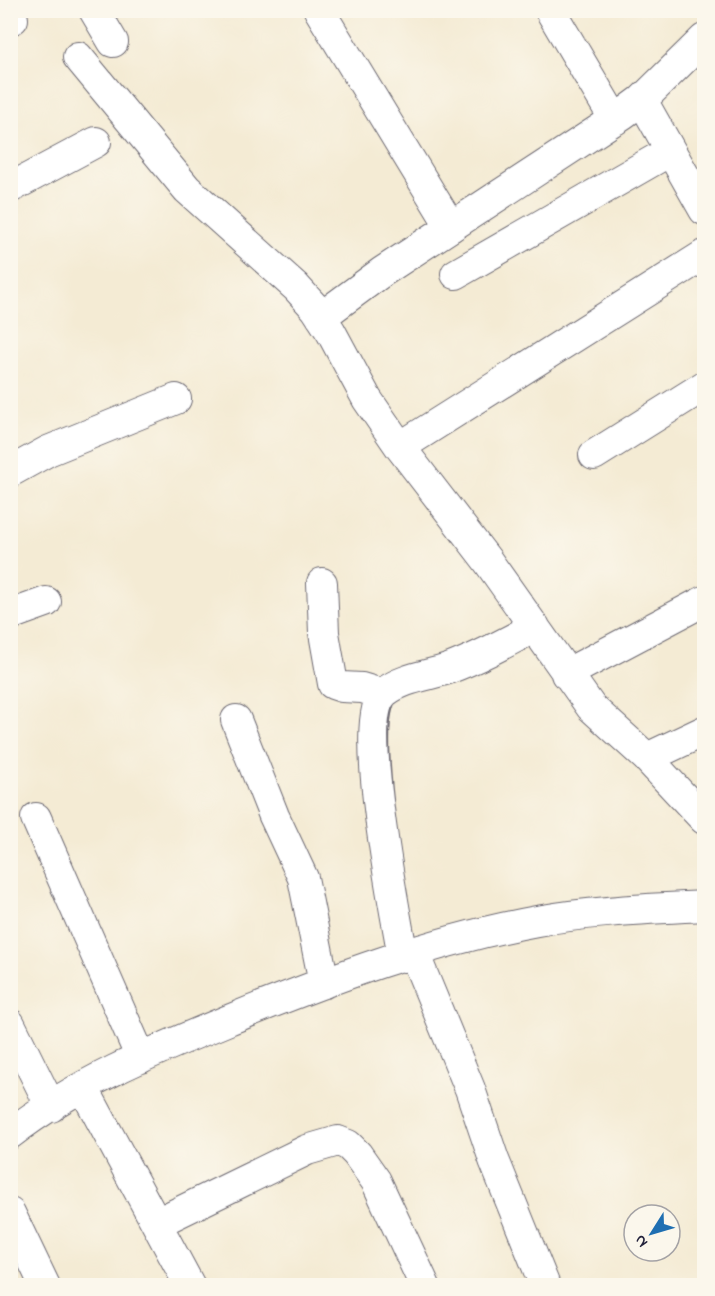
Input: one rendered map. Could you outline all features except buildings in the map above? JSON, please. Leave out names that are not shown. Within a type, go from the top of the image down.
[{"type":"street","points":[[94,10],[113,42]]},
{"type":"street","points":[[319,10],[451,227]]},
{"type":"street","points":[[550,10],[615,120]]},
{"type":"street","points":[[321,317],[382,272],[615,120],[642,100],[705,39]]},
{"type":"street","points":[[78,57],[187,189],[296,287],[321,317],[367,399],[399,447],[448,507],[535,627],[566,674],[591,706],[647,758],[705,819]]},
{"type":"street","points":[[642,100],[705,210]]},
{"type":"street","points":[[10,188],[96,142]]},
{"type":"street","points":[[456,274],[670,151]]},
{"type":"street","points":[[399,447],[705,255]]},
{"type":"street","points":[[594,455],[705,386]]},
{"type":"street","points":[[10,472],[48,451],[176,399]]},
{"type":"street","points":[[322,583],[324,633],[333,684],[362,688],[382,694]]},
{"type":"street","points":[[566,674],[705,601]]},
{"type":"street","points":[[10,615],[46,602]]},
{"type":"street","points":[[535,627],[448,669],[393,687],[382,694],[375,706],[374,718],[375,776],[409,955],[470,1089],[494,1161],[545,1286]]},
{"type":"street","points":[[236,720],[274,816],[303,878],[324,983]]},
{"type":"street","points":[[647,758],[705,731]]},
{"type":"street","points":[[36,818],[141,1058]]},
{"type":"street","points":[[10,1134],[83,1087],[141,1058],[324,983],[409,955],[537,921],[608,912],[705,906]]},
{"type":"street","points":[[10,1024],[51,1107]]},
{"type":"street","points":[[83,1087],[190,1286]]},
{"type":"street","points":[[157,1223],[307,1150],[338,1141],[348,1145],[357,1154],[376,1180],[425,1286]]},
{"type":"street","points":[[10,1213],[45,1286]]}]
